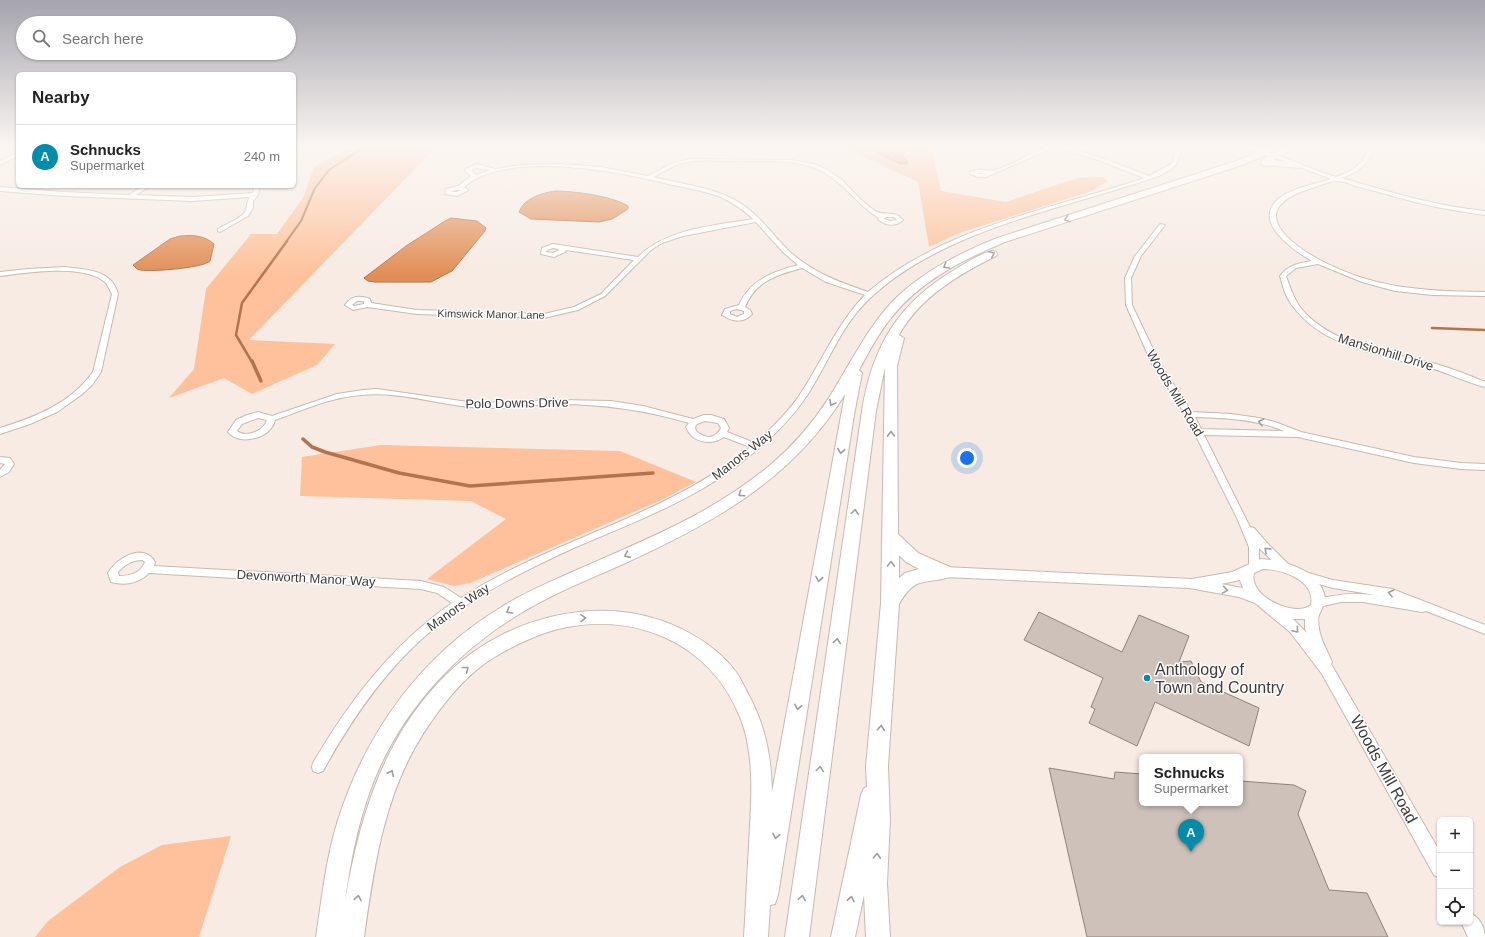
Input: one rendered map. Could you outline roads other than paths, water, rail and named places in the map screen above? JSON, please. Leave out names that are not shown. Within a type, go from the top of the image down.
[{"type":"highway","points":[[328,937],[349,822],[364,780],[384,739],[403,709],[423,683],[454,653],[476,634],[504,614],[533,598],[688,526],[720,508],[759,481],[793,452],[817,426],[876,329],[900,300],[930,275],[963,256],[1007,238],[1157,189]]},
{"type":"highway","points":[[797,937],[870,404],[884,350],[905,318],[930,291],[962,269],[998,251],[1168,189]]},
{"type":"highway","points":[[878,937],[875,883],[878,820],[878,766],[890,603],[891,366],[905,318]]},
{"type":"highway","points":[[758,937],[847,415],[857,371],[867,346]]},
{"type":"highway","points":[[891,536],[905,553],[915,560],[944,572]]},
{"type":"highway","points":[[890,603],[900,586],[911,578],[923,574],[944,572]]},
{"type":"highway","points":[[352,937],[364,856],[373,820],[384,787],[413,730],[434,701],[460,673],[486,653],[514,638],[542,626],[574,619],[598,617],[628,618],[653,623],[679,633],[707,652],[722,666],[738,688],[749,714],[757,740],[761,771],[762,809],[758,937]]},
{"type":"highway","points":[[843,937],[878,766]]},
{"type":"street","points":[[0,189],[202,199],[255,195]]},
{"type":"street","points":[[131,196],[143,189]]},
{"type":"street","points":[[220,230],[246,215],[250,208],[250,201],[255,195],[256,189]]},
{"type":"street","points":[[695,189],[718,194],[741,206],[802,266],[825,280],[870,295]]},
{"type":"street","points":[[846,189],[863,206],[882,217]]},
{"type":"street","name":"Manors Way","points":[[318,767],[333,740],[381,673],[408,645],[439,618],[496,580],[683,496],[704,484],[756,446],[774,430],[797,404],[847,320],[870,295],[897,272],[954,241],[984,230],[1116,189]]},
{"type":"street","points":[[1308,189],[1284,197],[1278,201],[1273,211],[1275,227],[1279,233],[1296,247],[1318,262],[1349,276],[1383,286],[1422,292],[1485,294]]},
{"type":"street","points":[[1376,189],[1422,202],[1485,213]]},
{"type":"street","name":"Kimswick Manor Lane","points":[[366,305],[417,312],[544,316],[576,309],[603,296],[649,249],[670,238],[694,231],[756,220]]},
{"type":"street","name":"Woods Mill Road","points":[[1162,225],[1138,256],[1128,278],[1128,302],[1156,364],[1189,414],[1242,518],[1254,547],[1252,568]]},
{"type":"street","points":[[562,248],[639,259]]},
{"type":"street","name":"Mansionhill Drive","points":[[1318,262],[1293,266],[1286,270],[1282,276],[1286,290],[1299,310],[1312,324],[1327,334],[1350,343],[1451,371],[1485,385]]},
{"type":"street","points":[[741,308],[753,286],[762,279],[802,266]]},
{"type":"street","points":[[0,274],[68,269],[80,271],[104,279],[114,287],[115,294],[97,372],[93,379],[86,387],[59,407],[37,418],[0,431]]},
{"type":"street","name":"Polo Downs Drive","points":[[271,419],[340,396],[362,392],[388,392],[447,402],[478,405],[561,402],[611,403],[653,410],[693,422],[704,418],[717,419],[724,423],[725,428],[723,434]]},
{"type":"street","points":[[1189,414],[1228,415],[1248,418],[1287,428],[1298,434]]},
{"type":"street","points":[[693,422],[690,430],[696,437],[708,440],[723,434],[756,446]]},
{"type":"street","points":[[1199,432],[1298,434],[1413,460],[1444,465],[1485,467]]},
{"type":"street","points":[[0,460],[6,460],[10,464],[6,470],[0,474]]},
{"type":"street","name":"Woods Mill Road","points":[[1242,518],[1263,546],[1292,571],[1305,578],[1314,587],[1319,597],[1315,607],[1312,629],[1328,670],[1437,864]]},
{"type":"street","points":[[1189,583],[1234,577],[1252,568],[1269,564],[1334,584],[1392,593],[1485,630]]},
{"type":"street","points":[[1252,568],[1246,580],[1248,586],[1263,602]]},
{"type":"street","name":"Devonworth Manor Way","points":[[147,569],[420,585],[440,590],[460,603]]},
{"type":"street","points":[[944,572],[1189,583],[1242,592],[1291,613],[1305,614],[1315,607],[1342,598],[1372,599],[1441,612]]},
{"type":"street","name":"Woods Mill Road","points":[[1263,602],[1295,628],[1328,670]]},
{"type":"street","points":[[1472,925],[1478,937]]},
{"type":"waterway","points":[[286,242],[301,221],[315,189]]},
{"type":"waterway","points":[[252,362],[236,335],[242,303],[287,241]]},
{"type":"waterway","points":[[1432,328],[1485,330]]},
{"type":"waterway","points":[[252,361],[261,381]]},
{"type":"waterway","points":[[303,439],[312,447],[325,452],[399,473],[470,486],[653,473]]},
{"type":"place","name":"Anthology of Town and Country","points":[[1147,678]]},
{"type":"place","name":"Schnucks","points":[[1191,852]]}]
